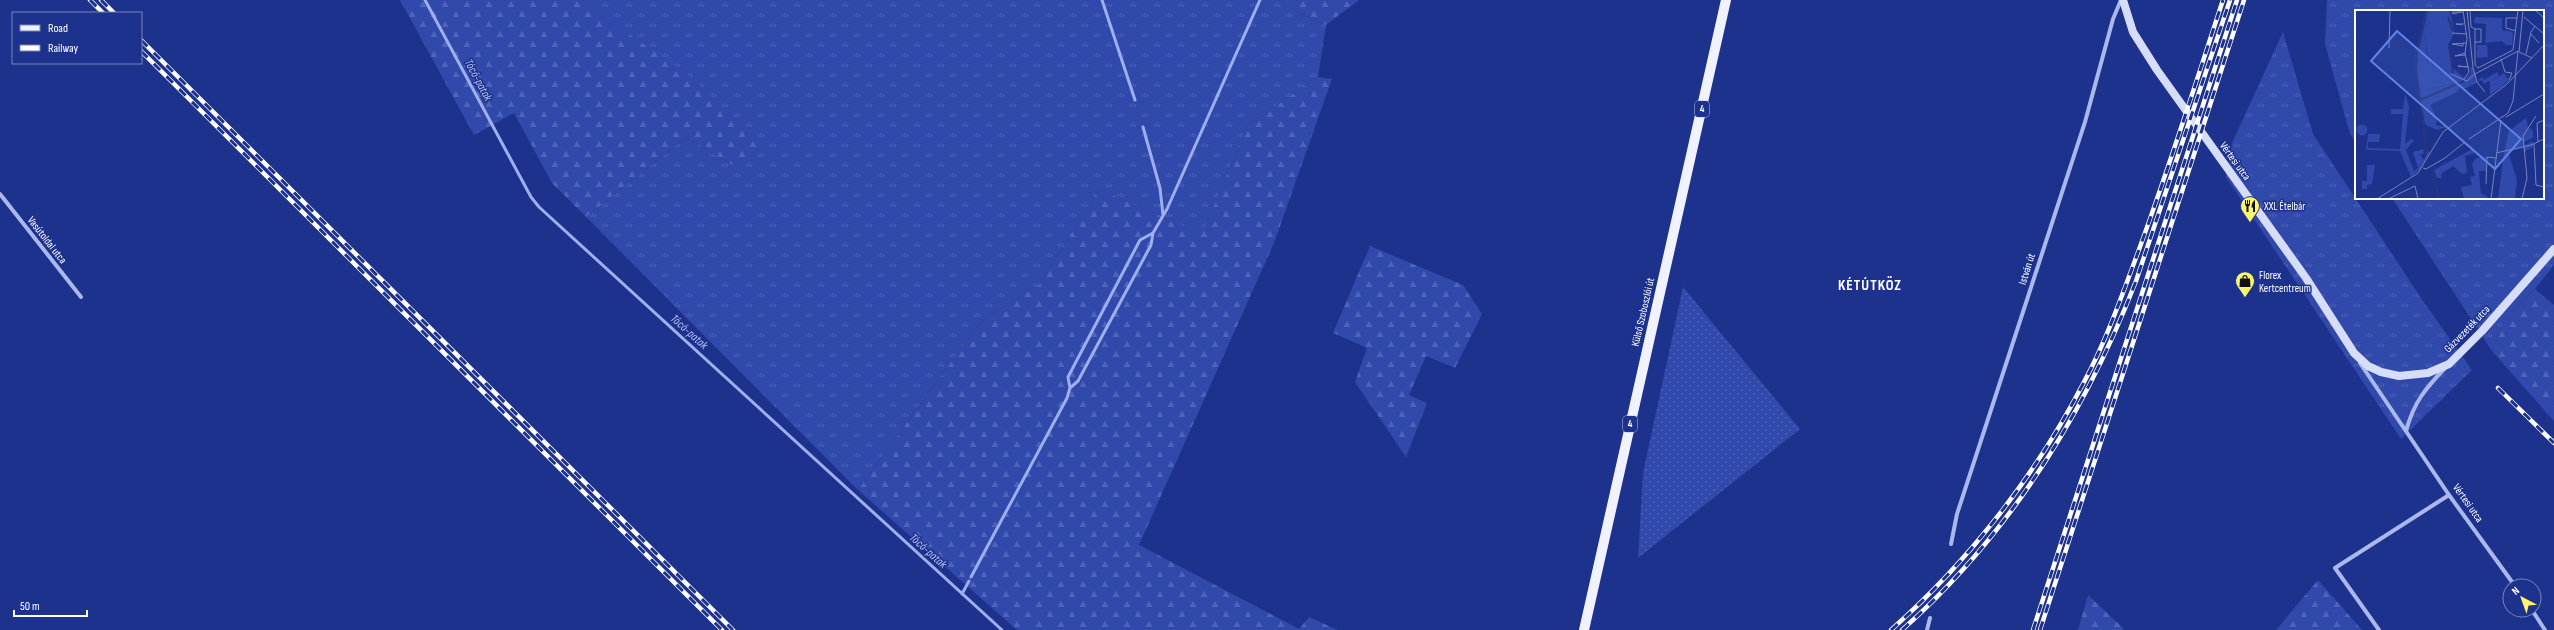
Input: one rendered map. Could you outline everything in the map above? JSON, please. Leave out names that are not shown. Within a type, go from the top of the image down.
[{"type":"main road","name":"Külső Szoboszlói út","points":[[1584,630],[1726,0]]},
{"type":"street","name":"Vértesi utca","points":[[2122,0],[2131,28],[2157,70],[2306,278],[2449,495],[2509,578]]},
{"type":"street","name":"István út","points":[[1951,544],[1957,514],[2085,122],[2113,19],[2122,0]]},
{"type":"street","name":"Vasútoldal utca","points":[[0,194],[81,297]]},
{"type":"street","name":"Gázvezeték utca","points":[[2354,352],[2368,366],[2381,372],[2399,376],[2428,373],[2449,364],[2482,331],[2554,248]]},
{"type":"street","points":[[2406,431],[2411,410],[2422,393],[2449,364]]},
{"type":"street","points":[[2379,630],[2335,568],[2449,495]]},
{"type":"street","points":[[1927,630],[1930,618]]},
{"type":"street","points":[[2538,618],[2546,630]]},
{"type":"green space","points":[[400,0],[588,0],[607,19],[690,76],[766,149],[732,165],[686,137],[586,217],[552,183],[514,113],[474,135]]},
{"type":"green space","points":[[588,0],[1285,0],[1283,5],[1326,25],[1318,77],[1248,125],[1202,235],[1099,189],[1039,285],[982,320],[858,490],[586,217],[686,137],[732,165]]},
{"type":"green space","points":[[1285,0],[1359,0],[1326,25],[1283,5]]},
{"type":"green space","points":[[2327,0],[2554,0],[2554,265],[2535,289],[2503,322],[2492,351],[2393,199],[2544,199],[2544,10],[2355,10],[2355,142],[2350,134],[2325,44]]},
{"type":"green space","points":[[2283,32],[2313,134],[2423,301],[2472,370],[2401,439],[2226,177],[2232,143]]},
{"type":"green space","points":[[1318,77],[1332,79],[1274,243],[1139,545],[1299,629],[1309,617],[1338,630],[1017,630],[858,490],[982,320],[1039,285],[1099,189],[1202,234],[1248,125]]},
{"type":"green space","points":[[1370,246],[1463,285],[1482,314],[1455,368],[1426,356],[1409,395],[1427,403],[1406,457],[1355,382],[1367,348],[1333,333]]},
{"type":"green space","points":[[1683,287],[1800,429],[1638,558],[1643,473]]},
{"type":"green space","points":[[2535,289],[2554,305],[2554,421],[2492,351],[2503,322]]},
{"type":"green space","points":[[2318,580],[2362,630],[2276,630]]},
{"type":"green space","points":[[2088,595],[2121,626],[2124,630],[2078,630]]},
{"type":"waterway","name":"Tócó-patak","points":[[425,0],[531,197],[539,207],[1002,630]]},
{"type":"waterway","points":[[1102,0],[1135,100]]},
{"type":"waterway","points":[[971,577],[1067,398],[1070,388],[1078,381],[1151,245],[1153,233],[1167,209],[1260,0]]},
{"type":"waterway","points":[[1143,127],[1160,188],[1163,215]]},
{"type":"waterway","points":[[1070,388],[1068,377],[1140,240],[1153,233]]},
{"type":"waterway","points":[[962,594],[969,581]]},
{"type":"railway","points":[[90,0],[102,12]]},
{"type":"railway","points":[[101,0],[113,12]]},
{"type":"railway","points":[[1891,630],[1947,575],[1974,546],[1999,515],[2045,450],[2092,367],[2137,255],[2223,0]]},
{"type":"railway","points":[[1902,630],[1941,593],[1977,554],[2010,513],[2068,424],[2093,378],[2116,330],[2136,281],[2230,0]]},
{"type":"railway","points":[[2033,630],[2237,0]]},
{"type":"railway","points":[[2040,630],[2244,0]]},
{"type":"railway","points":[[142,41],[733,630]]},
{"type":"railway","points":[[142,52],[722,630]]},
{"type":"railway","points":[[2498,388],[2554,443]]},
{"type":"place","name":"XXL Ételbár","points":[[2250,223]]},
{"type":"place","name":"Florex Kertcentreum","points":[[2245,298]]},
{"type":"district","name":"KÉTÚTKÖZ","points":[[1870,285]]}]
